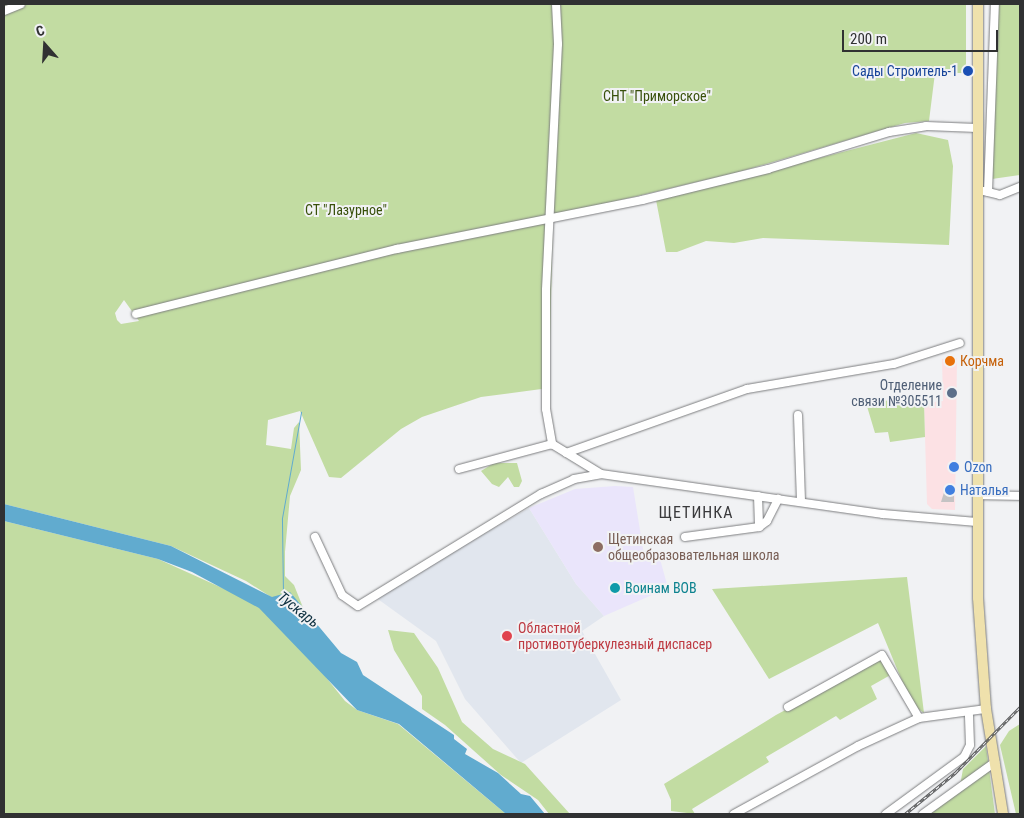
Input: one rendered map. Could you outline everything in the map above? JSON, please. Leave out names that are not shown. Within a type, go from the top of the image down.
[{"type":"main road","points":[[978,4],[977,522],[986,709],[1003,814]]},
{"type":"street","points":[[4,11],[22,4]]},
{"type":"street","points":[[556,4],[558,44],[546,409],[552,444],[601,474]]},
{"type":"street","points":[[988,192],[994,4]]},
{"type":"street","points":[[136,314],[438,240],[551,220],[768,169],[904,128],[977,128]]},
{"type":"street","points":[[977,186],[988,192],[1000,195],[1020,187]]},
{"type":"street","points":[[566,453],[747,389],[894,364],[960,343]]},
{"type":"street","points":[[798,415],[801,502]]},
{"type":"street","points":[[459,469],[552,444]]},
{"type":"street","points":[[315,537],[342,595],[358,606],[541,494],[574,479],[601,474],[801,502],[977,522]]},
{"type":"street","points":[[977,495],[1020,496]]},
{"type":"street","points":[[758,496],[759,527]]},
{"type":"street","points":[[685,537],[759,527],[767,521],[778,499]]},
{"type":"street","points":[[788,707],[882,655],[919,718]]},
{"type":"street","points":[[734,814],[858,746],[919,718],[986,709]]},
{"type":"street","points":[[886,814],[964,757],[970,745],[969,712]]},
{"type":"street","points":[[923,814],[995,762]]},
{"type":"shaded area","points":[[957,358],[955,510],[932,509],[927,504],[924,403],[943,401],[942,359]]},
{"type":"shaded area","name":"Щетинская общеобразовательная школа","points":[[615,486],[633,487],[645,561],[660,559],[668,588],[604,616],[576,584],[529,508],[575,489]]},
{"type":"shaded area","name":"Областной противотуберкулезный диспасер","points":[[529,508],[576,584],[604,616],[582,631],[621,700],[521,763],[465,699],[436,641],[375,597]]},
{"type":"green space","points":[[4,4],[966,4],[966,73],[935,73],[929,121],[905,123],[739,172],[553,216],[549,388],[481,397],[422,417],[401,429],[341,478],[329,477],[300,411],[268,420],[266,445],[291,449],[294,428],[299,422],[301,470],[290,496],[285,576],[294,585],[304,610],[282,604],[246,581],[171,546],[4,504]],"holes":[[[124,300],[139,321],[121,324],[117,320],[115,313]]]},
{"type":"green space","points":[[991,4],[1020,4],[1020,175],[985,180]]},
{"type":"green space","points":[[916,133],[948,140],[953,166],[949,245],[763,238],[734,243],[706,241],[677,252],[666,252],[656,200]]},
{"type":"green space","points":[[901,399],[924,403],[925,437],[890,442],[888,432],[875,433],[866,403]]},
{"type":"green space","points":[[494,463],[517,463],[522,481],[519,487],[514,487],[508,477],[499,487],[492,484],[481,471]]},
{"type":"green space","points":[[4,521],[158,559],[273,611],[345,701],[357,710],[398,724],[506,814],[4,814]]},
{"type":"green space","points":[[907,577],[924,713],[912,705],[878,623],[769,679],[712,589]]},
{"type":"green space","points":[[388,630],[414,633],[438,668],[462,722],[493,749],[525,764],[570,814],[549,814],[538,800],[501,775],[445,725],[422,709],[422,696],[394,650]]},
{"type":"green space","points":[[884,657],[894,673],[871,686],[877,699],[840,720],[836,716],[766,757],[769,762],[692,809],[695,814],[671,811],[671,800],[664,784],[776,715]]},
{"type":"green space","points":[[1020,724],[1020,814],[1016,814],[1000,745],[1009,731]]},
{"type":"green space","points":[[986,746],[995,814],[930,814],[959,791],[963,769]]},
{"type":"water","name":"Тускарь","points":[[4,504],[171,546],[272,597],[290,592],[341,653],[357,662],[363,675],[454,735],[454,739],[467,749],[465,754],[498,773],[521,794],[530,796],[545,814],[506,814],[399,724],[357,710],[259,608],[192,572],[158,559],[4,521]]},
{"type":"building","name":"Наталья","points":[[946,486],[954,486],[954,502],[941,502]]},
{"type":"waterway","name":"Тускарь","points":[[283,594],[282,518],[301,412]]},
{"type":"railway","points":[[905,814],[955,773],[1020,707]]},
{"type":"place","name":"Сады Строитель-1","points":[[968,71]]},
{"type":"place","name":"Корчма","points":[[950,361]]},
{"type":"place","name":"Отделение связи №305511","points":[[952,393]]},
{"type":"place","name":"Ozon","points":[[954,467]]},
{"type":"place","name":"Наталья","points":[[950,490]]},
{"type":"place","name":"Щетинская общеобразовательная школа","points":[[598,547]]},
{"type":"place","name":"Воинам ВОВ","points":[[615,588]]},
{"type":"place","name":"Областной противотуберкулезный диспасер","points":[[507,636]]},
{"type":"district","name":"ЩЕТИНКА","points":[[696,513]]},
{"type":"park label","name":"СНТ \"Приморское\"","points":[[657,96]]},
{"type":"park label","name":"СТ \"Лазурное\"","points":[[346,210]]}]
